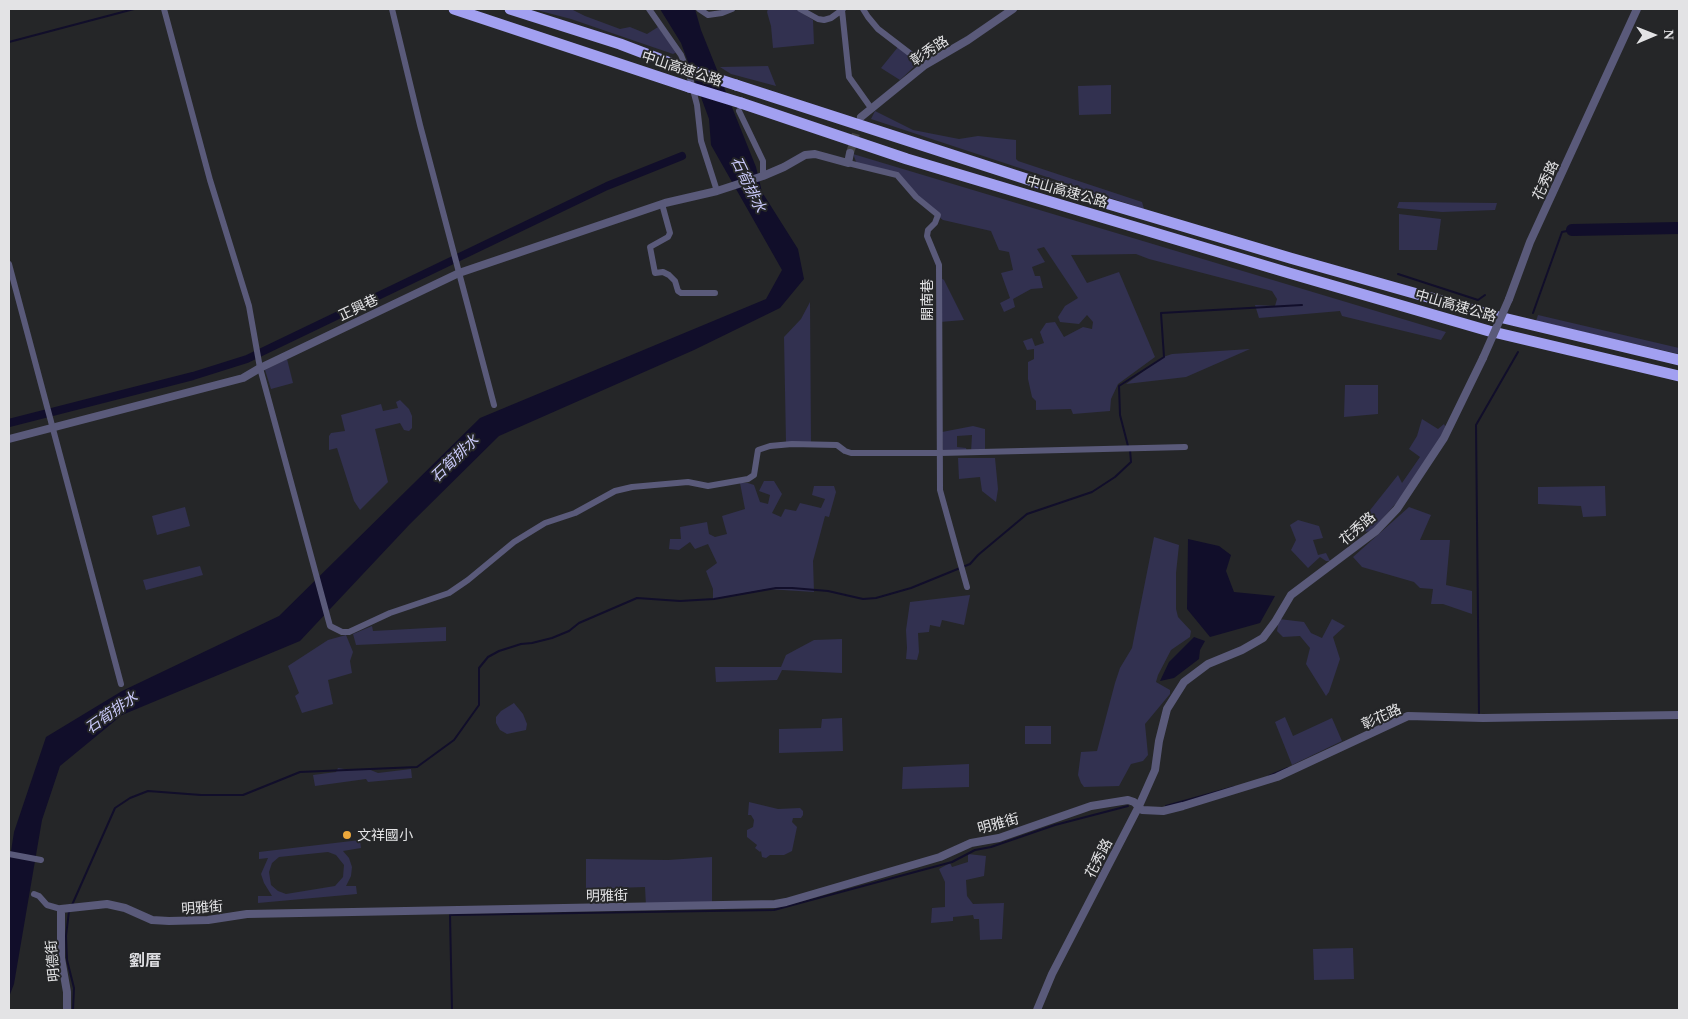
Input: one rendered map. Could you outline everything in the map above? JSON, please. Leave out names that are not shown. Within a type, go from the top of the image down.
[{"type":"highway","name":"中山高速公路","points":[[454,9],[688,87],[740,107],[907,159],[1489,331],[1679,376]]},
{"type":"highway","name":"中山高速公路","points":[[510,9],[620,44],[683,68],[1045,185],[1299,261],[1495,316],[1679,360]]},
{"type":"street","points":[[164,9],[210,180],[249,306],[260,368],[315,574],[330,626],[342,632],[349,632],[390,613],[449,593],[468,580],[514,542],[545,523],[575,513],[616,491],[688,482],[708,486],[748,479],[754,475],[758,450],[770,446],[792,444],[837,445],[851,453],[940,453],[1185,447]]},
{"type":"street","points":[[392,9],[420,124],[494,405]]},
{"type":"street","points":[[649,9],[681,55],[690,78],[697,105],[701,140],[716,191]]},
{"type":"street","points":[[699,9],[708,15],[732,9]]},
{"type":"street","points":[[800,9],[818,19],[824,20],[842,10]]},
{"type":"street","points":[[863,9],[878,29],[925,65]]},
{"type":"street","name":"彰秀路","points":[[861,117],[925,65],[968,40],[1014,9]]},
{"type":"street","name":"花秀路","points":[[1037,1010],[1052,974],[1139,806],[1155,770],[1159,741],[1167,709],[1184,682],[1208,664],[1242,650],[1263,638],[1291,595],[1376,531],[1397,509],[1444,438],[1483,358],[1509,299],[1530,242],[1637,9]]},
{"type":"street","points":[[842,10],[849,77],[870,108]]},
{"type":"street","points":[[740,107],[763,161],[763,176]]},
{"type":"street","points":[[848,163],[850,153]]},
{"type":"street","name":"開南巷","points":[[716,191],[763,176],[808,154],[818,154],[897,176],[916,197],[938,215],[936,223],[928,230],[927,236],[939,265],[942,498],[967,587]]},
{"type":"street","name":"正興巷","points":[[9,439],[243,378],[260,368],[459,273],[662,204],[716,191]]},
{"type":"street","points":[[662,204],[670,232],[668,237],[650,247],[655,272],[664,272],[669,275],[675,281],[678,291],[681,293],[715,293]]},
{"type":"street","points":[[9,264],[121,684]]},
{"type":"street","name":"彰花路","points":[[1139,806],[1142,810],[1169,810],[1278,777],[1408,716],[1483,718],[1679,715]]},
{"type":"street","name":"明雅街","points":[[61,909],[107,904],[130,910],[152,920],[169,921],[208,920],[247,914],[774,904],[940,857],[971,843],[999,838],[1092,806],[1128,800],[1139,806]]},
{"type":"street","points":[[9,854],[41,860]]},
{"type":"street","points":[[34,894],[39,896],[47,905],[61,909]]},
{"type":"street","name":"明德街","points":[[61,909],[62,958],[68,992],[67,1010]]},
{"type":"shaded area","points":[[533,9],[571,9],[620,29],[630,27],[647,34],[658,27],[677,52],[673,54],[571,19]]},
{"type":"shaded area","points":[[768,9],[797,10],[813,20],[814,44],[773,48]]},
{"type":"shaded area","points":[[898,47],[918,63],[900,80],[881,68]]},
{"type":"shaded area","points":[[768,66],[776,86],[731,74],[720,67]]},
{"type":"shaded area","points":[[1111,85],[1111,114],[1079,115],[1078,86]]},
{"type":"shaded area","points":[[875,111],[913,130],[959,139],[978,136],[1016,140],[1016,159],[1018,161],[1142,202],[1144,209],[871,119]]},
{"type":"shaded area","points":[[853,154],[1446,332],[1441,340],[1342,316],[1340,311],[1259,318],[1255,305],[1275,306],[1277,299],[1272,291],[1136,254],[1071,255],[1087,283],[1119,272],[1155,357],[1118,384],[1111,399],[1110,411],[1073,414],[1071,409],[1036,410],[1036,401],[1032,397],[1028,379],[1028,362],[1034,359],[1034,349],[1027,350],[1023,341],[1032,338],[1035,346],[1044,343],[1040,332],[1046,323],[1055,322],[1064,337],[1083,327],[1092,329],[1093,322],[1087,315],[1079,324],[1060,322],[1058,317],[1065,306],[1078,298],[1044,247],[1037,249],[1045,262],[1032,267],[1035,276],[1040,276],[1043,288],[1031,289],[1013,299],[1015,307],[1004,312],[1000,303],[1010,298],[1001,273],[1013,270],[1009,252],[999,250],[991,231],[943,220],[924,206],[896,175],[857,164]]},
{"type":"shaded area","points":[[1399,202],[1497,203],[1495,210],[1442,212],[1397,208]]},
{"type":"shaded area","points":[[1399,214],[1441,219],[1437,250],[1399,250]]},
{"type":"shaded area","points":[[941,278],[944,280],[964,320],[940,322]]},
{"type":"shaded area","points":[[810,302],[811,444],[786,443],[784,337],[801,319]]},
{"type":"shaded area","points":[[1538,315],[1679,348],[1679,354],[1536,321]]},
{"type":"shaded area","points":[[1250,349],[1186,377],[1126,384],[1163,357],[1172,354]]},
{"type":"shaded area","points":[[287,359],[293,383],[271,389],[265,370]]},
{"type":"shaded area","points":[[1345,385],[1378,385],[1378,414],[1344,417]]},
{"type":"shaded area","points":[[400,400],[409,409],[412,416],[412,428],[409,431],[404,430],[400,423],[375,429],[388,482],[360,510],[354,501],[337,448],[329,450],[329,436],[331,433],[345,431],[341,415],[381,404],[383,411],[398,408],[396,402]]},
{"type":"shaded area","points":[[1422,419],[1438,429],[1444,424],[1446,428],[1431,457],[1398,501],[1372,531],[1364,532],[1367,514],[1398,475],[1402,483],[1420,457],[1409,449],[1417,436]]},
{"type":"shaded area","points":[[973,426],[985,429],[985,452],[971,452],[972,435],[957,436],[957,447],[966,448],[967,452],[945,452],[943,450],[942,432]]},
{"type":"shaded area","points":[[958,458],[995,458],[998,489],[996,502],[982,491],[980,477],[959,479]]},
{"type":"shaded area","points":[[764,481],[774,481],[782,494],[772,513],[781,517],[785,509],[796,511],[800,503],[821,508],[825,499],[812,495],[814,486],[834,486],[836,492],[829,517],[825,516],[813,561],[814,592],[767,589],[713,599],[713,589],[706,571],[717,563],[708,544],[695,549],[690,542],[679,550],[669,549],[670,539],[681,539],[680,527],[707,522],[709,534],[715,537],[727,534],[722,516],[745,509],[740,483],[754,485],[760,502],[768,504],[770,495],[759,491]]},
{"type":"shaded area","points":[[1605,486],[1606,516],[1583,517],[1581,506],[1538,504],[1538,487]]},
{"type":"shaded area","points":[[185,507],[190,526],[157,535],[152,516]]},
{"type":"shaded area","points":[[1409,507],[1431,515],[1420,540],[1450,540],[1446,585],[1472,591],[1472,614],[1443,604],[1431,604],[1433,589],[1420,588],[1414,582],[1362,567],[1353,557]]},
{"type":"shaded area","points":[[1298,520],[1319,526],[1323,538],[1313,540],[1318,555],[1326,553],[1330,561],[1320,557],[1308,568],[1291,550],[1296,540],[1290,525]]},
{"type":"shaded area","points":[[1154,537],[1179,545],[1176,573],[1176,609],[1178,617],[1191,631],[1190,637],[1171,650],[1158,675],[1156,682],[1170,690],[1170,694],[1145,724],[1148,755],[1143,761],[1131,764],[1119,786],[1084,787],[1078,775],[1081,752],[1097,751],[1120,668],[1132,648]]},
{"type":"shaded area","points":[[200,566],[203,575],[146,590],[143,580]]},
{"type":"shaded area","points":[[970,595],[964,625],[942,620],[940,627],[930,625],[929,632],[918,633],[919,652],[917,660],[906,659],[906,630],[910,602]]},
{"type":"shaded area","points":[[1279,619],[1304,622],[1311,633],[1322,638],[1332,619],[1345,626],[1333,637],[1340,659],[1326,696],[1306,664],[1310,648],[1300,636],[1283,637],[1277,631]]},
{"type":"shaded area","points":[[372,626],[373,631],[446,627],[446,641],[356,645],[353,634]]},
{"type":"shaded area","points":[[346,635],[353,652],[350,661],[352,673],[328,680],[333,704],[302,713],[295,696],[299,693],[288,666],[328,640]]},
{"type":"shaded area","points":[[842,639],[842,673],[782,670],[777,680],[716,682],[715,667],[781,667],[786,655],[814,640]]},
{"type":"shaded area","points":[[514,703],[523,714],[527,724],[526,730],[507,734],[500,730],[496,723],[496,717],[501,711]]},
{"type":"shaded area","points":[[1285,717],[1293,736],[1332,718],[1342,741],[1292,765],[1275,722]]},
{"type":"shaded area","points":[[842,718],[843,751],[779,753],[779,729],[821,728],[822,719]]},
{"type":"shaded area","points":[[1025,726],[1051,726],[1051,744],[1025,744]]},
{"type":"shaded area","points":[[969,764],[969,787],[902,789],[903,767]]},
{"type":"shaded area","points":[[338,768],[350,770],[368,769],[378,773],[411,769],[412,778],[368,782],[366,779],[315,786],[313,775],[336,772]]},
{"type":"shaded area","points":[[749,802],[778,809],[800,808],[803,811],[801,818],[793,818],[792,822],[797,827],[792,851],[784,855],[762,857],[761,851],[755,848],[757,845],[747,837],[747,830],[753,827],[754,820],[751,815],[748,815]]},
{"type":"shaded area","points":[[360,840],[361,848],[343,851],[349,858],[352,867],[351,876],[346,886],[356,886],[357,894],[258,903],[258,896],[272,896],[261,874],[268,858],[259,859],[259,852]],"holes":[[[328,852],[336,855],[344,865],[343,877],[335,886],[286,894],[278,891],[271,885],[269,872],[272,863],[279,857]]]},
{"type":"shaded area","points":[[968,854],[986,856],[984,876],[966,880],[967,896],[973,904],[1004,903],[1002,939],[980,940],[979,919],[974,919],[973,915],[953,917],[953,921],[931,923],[932,908],[945,907],[945,882],[939,869],[950,863],[952,867],[968,862]]},
{"type":"shaded area","points":[[712,857],[712,905],[646,906],[645,887],[586,889],[586,859],[668,860]]},
{"type":"shaded area","points":[[1353,948],[1354,979],[1314,980],[1313,949]]},
{"type":"water","name":"石筍排水","points":[[660,9],[695,9],[701,30],[756,167],[762,192],[798,249],[804,279],[780,308],[694,350],[499,436],[410,524],[300,641],[122,715],[60,766],[42,820],[14,984],[9,997],[9,864],[14,832],[46,737],[122,691],[279,616],[480,418],[766,299],[782,270],[711,145],[709,119],[681,43]]},
{"type":"water","points":[[1188,539],[1219,546],[1231,555],[1226,571],[1234,592],[1275,596],[1260,623],[1210,637],[1187,609]]},
{"type":"water","points":[[1194,637],[1205,641],[1200,650],[1199,659],[1174,678],[1160,681],[1169,662]]},
{"type":"waterway","points":[[9,42],[134,9]]},
{"type":"waterway","points":[[9,423],[193,376],[247,359],[607,186],[682,156]]},
{"type":"waterway","points":[[1572,230],[1679,228]]},
{"type":"waterway","points":[[1533,313],[1562,232],[1572,230]]},
{"type":"waterway","points":[[1398,274],[1478,300],[1485,295]]},
{"type":"waterway","points":[[1128,446],[1120,415],[1119,386],[1164,357],[1161,313],[1302,305]]},
{"type":"waterway","points":[[1479,715],[1476,425],[1518,352]]},
{"type":"waterway","points":[[72,905],[115,808],[130,798],[148,791],[201,795],[243,795],[300,772],[417,767],[454,740],[479,705],[479,668],[488,657],[499,651],[521,644],[552,638],[569,631],[579,623],[637,598],[680,601],[714,599],[776,588],[792,588],[828,591],[863,599],[876,598],[911,588],[970,564],[1027,514],[1092,492],[1115,477],[1131,462],[1130,450]]},
{"type":"waterway","points":[[1269,776],[1288,768]]},
{"type":"waterway","points":[[1166,806],[1234,787]]},
{"type":"waterway","points":[[452,1010],[450,915],[774,910],[952,862],[975,850],[991,847],[1055,825],[1128,806]]},
{"type":"waterway","points":[[69,911],[66,936],[67,960],[74,988],[73,1010]]},
{"type":"tunnel","points":[[850,153],[860,121]]},
{"type":"place","name":"文祥國小","points":[[347,835]]},
{"type":"district","name":"劉厝","points":[[145,960]]}]
